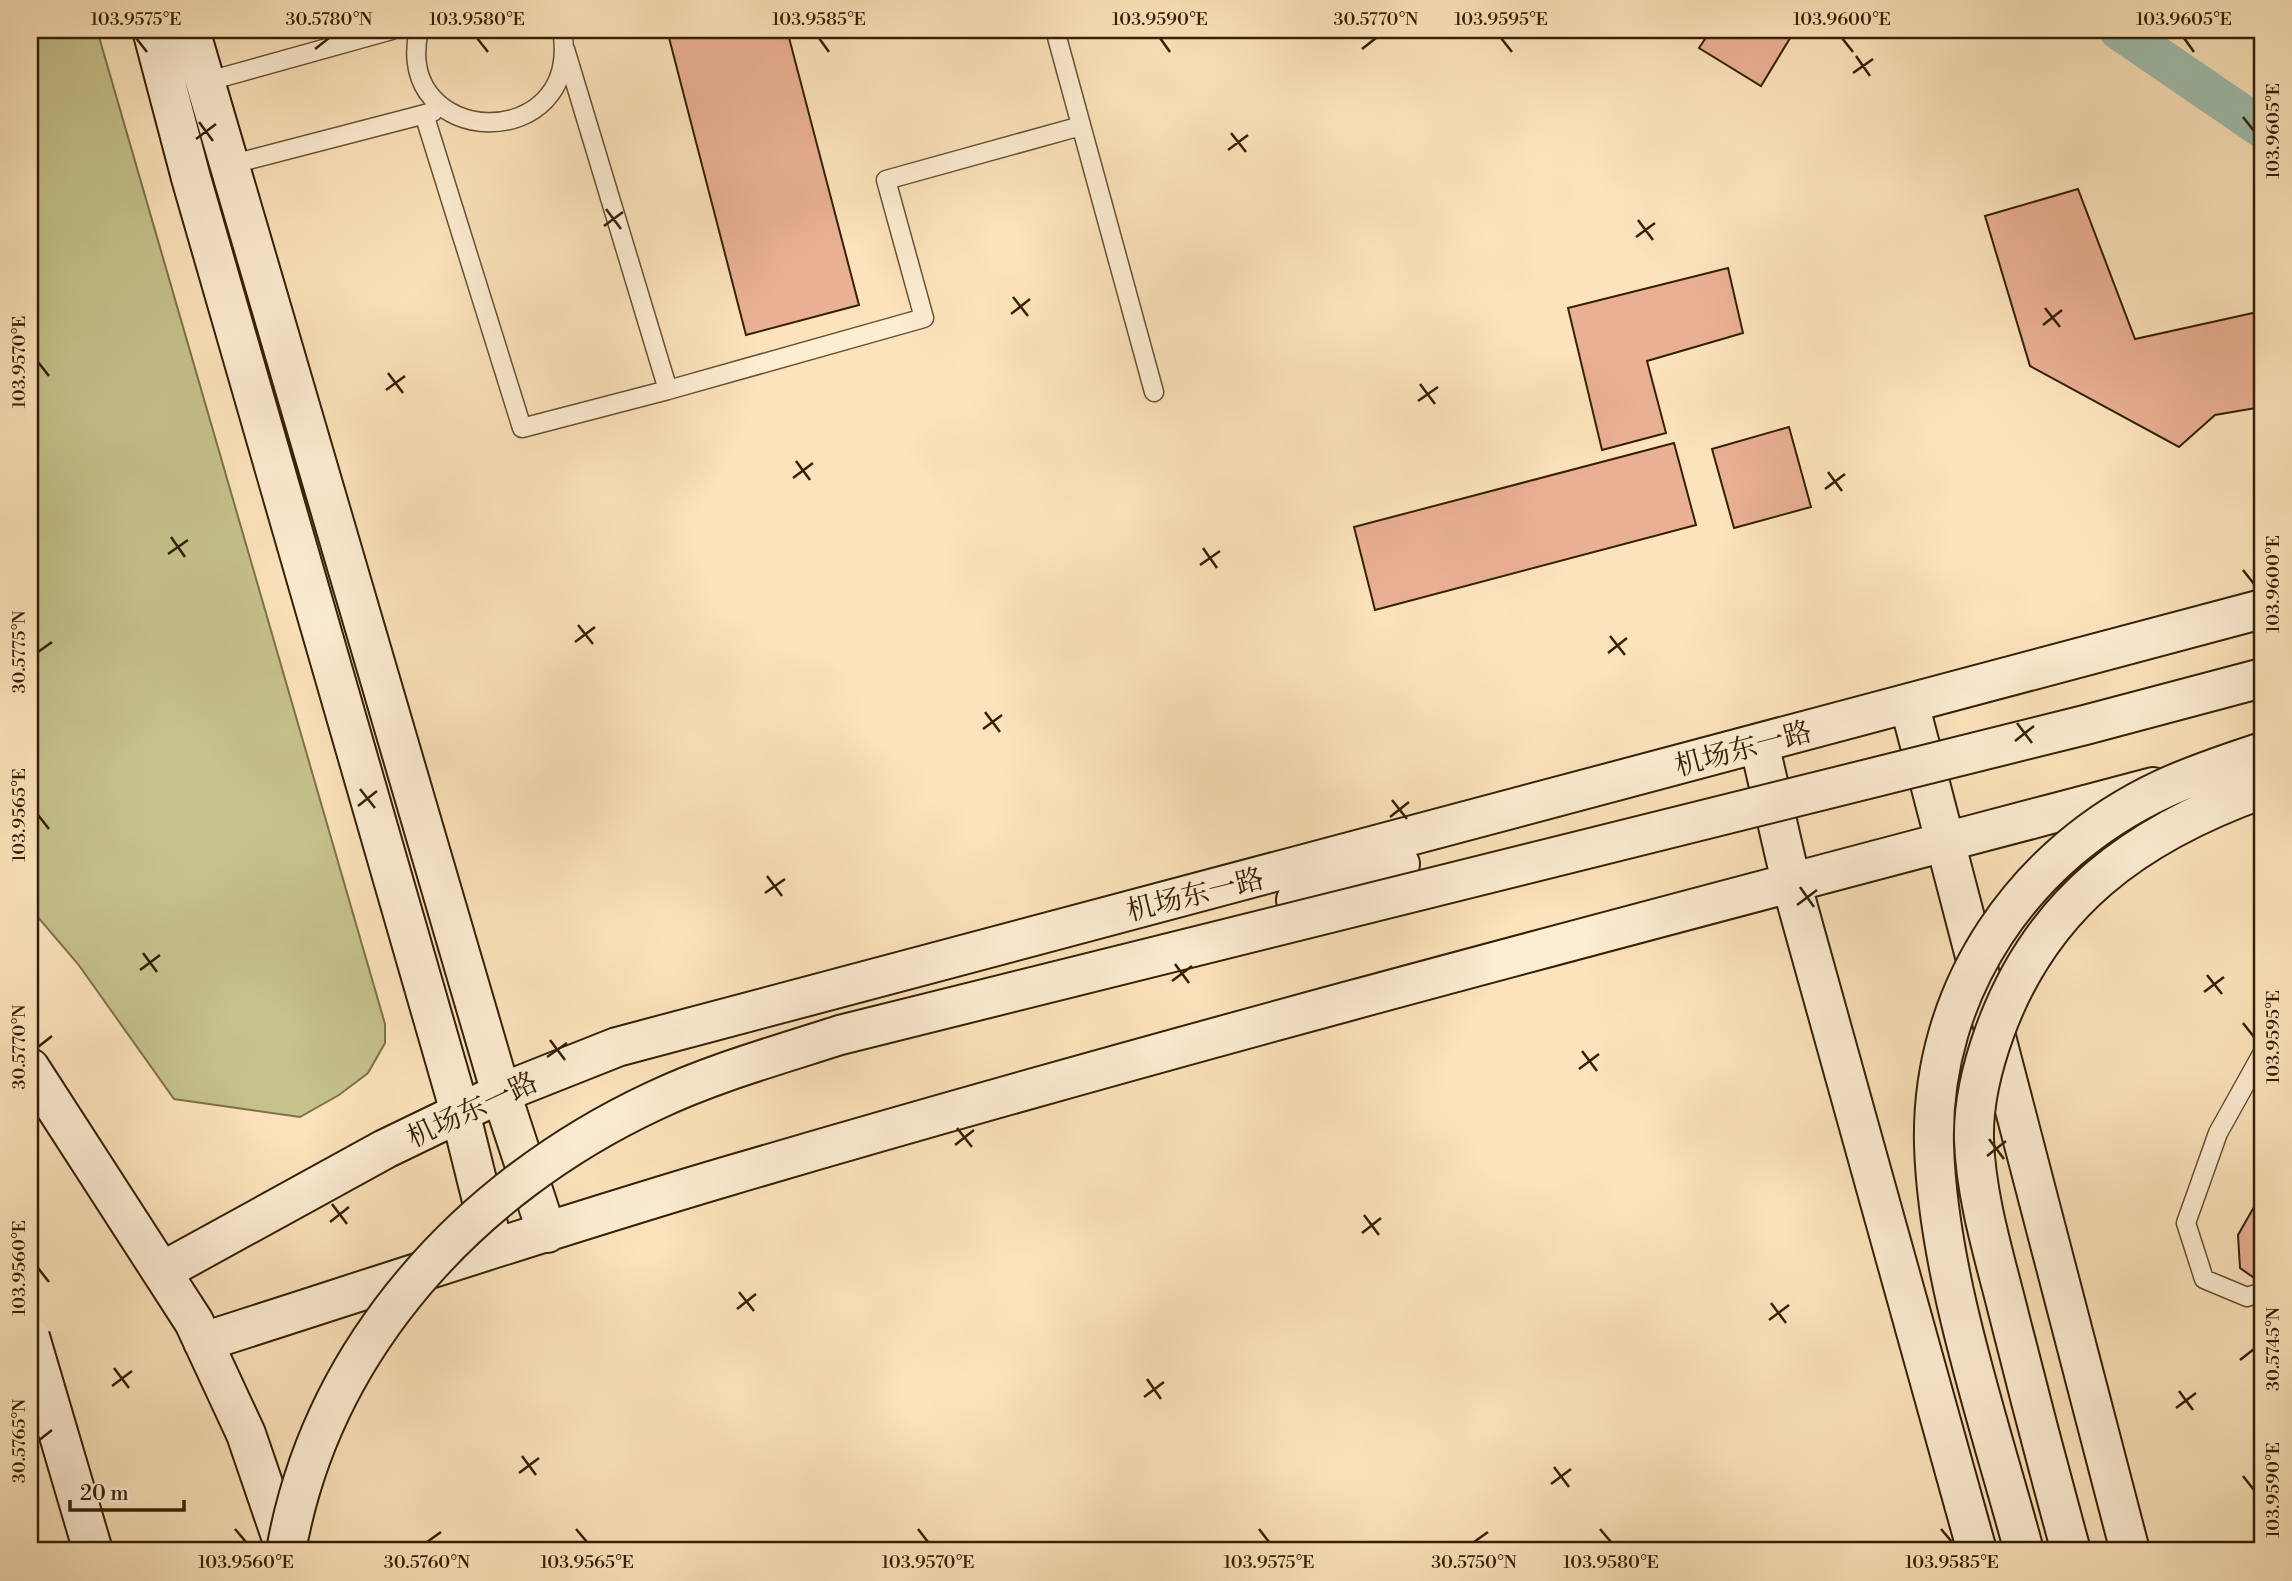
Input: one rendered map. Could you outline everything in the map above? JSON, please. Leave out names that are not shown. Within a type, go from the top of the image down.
[{"type":"street","points":[[152,30],[191,178],[460,1112],[494,1249]]},
{"type":"street","points":[[190,30],[500,1093],[547,1233]]},
{"type":"street","name":"机场东一路","points":[[163,1271],[385,1149],[500,1093],[617,1047],[2262,609]]},
{"type":"street","points":[[624,1116],[692,1085],[839,1035],[2085,725],[2262,678]]},
{"type":"street","points":[[1909,703],[2130,1551]]},
{"type":"street","points":[[1759,743],[1791,882],[1977,1551]]},
{"type":"street","points":[[2024,1551],[1960,1312],[1939,1204],[1934,1114],[1949,1033],[1970,977],[1986,945],[2010,909],[2046,868],[2092,830],[2132,805],[2164,788],[2262,752]]},
{"type":"street","points":[[203,1342],[494,1249],[874,1133],[1791,882],[2262,759]]},
{"type":"street","points":[[286,1551],[299,1489],[317,1444],[363,1350],[390,1311],[450,1242],[502,1195],[551,1160],[624,1116],[694,1068],[813,1029],[1064,966],[1296,900],[1679,765]]},
{"type":"street","points":[[2071,1551],[1986,1225],[1974,1139],[1987,1054],[2023,965],[2071,903],[2130,853],[2163,832],[2227,801],[2262,789]]},
{"type":"street","points":[[30,1068],[163,1271],[203,1342],[246,1434],[286,1551]]},
{"type":"street","points":[[30,1337],[93,1551]]},
{"type":"lane","points":[[205,82],[392,30]]},
{"type":"lane","points":[[419,30],[416,46],[418,70],[428,91],[444,109],[465,120],[488,125],[512,121],[550,94],[561,73],[565,49]]},
{"type":"lane","points":[[562,30],[565,49],[668,390]]},
{"type":"lane","points":[[1055,30],[1154,392]]},
{"type":"lane","points":[[229,165],[444,109]]},
{"type":"lane","points":[[424,114],[522,428],[924,318],[886,180],[1081,126]]},
{"type":"lane","points":[[2262,1054],[2218,1133],[2186,1223],[2204,1279],[2247,1297],[2262,1292]]},
{"type":"shaded area","points":[[30,30],[97,30],[385,1024],[385,1043],[368,1073],[339,1095],[300,1117],[174,1099],[78,964],[30,908]]},
{"type":"building","points":[[667,30],[787,30],[859,305],[746,335]]},
{"type":"building","points":[[1711,30],[1795,30],[1761,86],[1699,48]]},
{"type":"building","points":[[2078,189],[2135,339],[2262,311],[2262,407],[2215,415],[2179,447],[2030,366],[1985,216]]},
{"type":"building","points":[[1728,268],[1743,333],[1647,361],[1666,433],[1602,450],[1568,308]]},
{"type":"building","points":[[1789,427],[1811,507],[1734,528],[1712,449]]},
{"type":"building","points":[[1674,443],[1696,525],[1375,610],[1354,527]]},
{"type":"building","points":[[2262,1193],[2260,1282],[2240,1268],[2238,1235]]},
{"type":"waterway","points":[[2119,30],[2262,128]]}]
